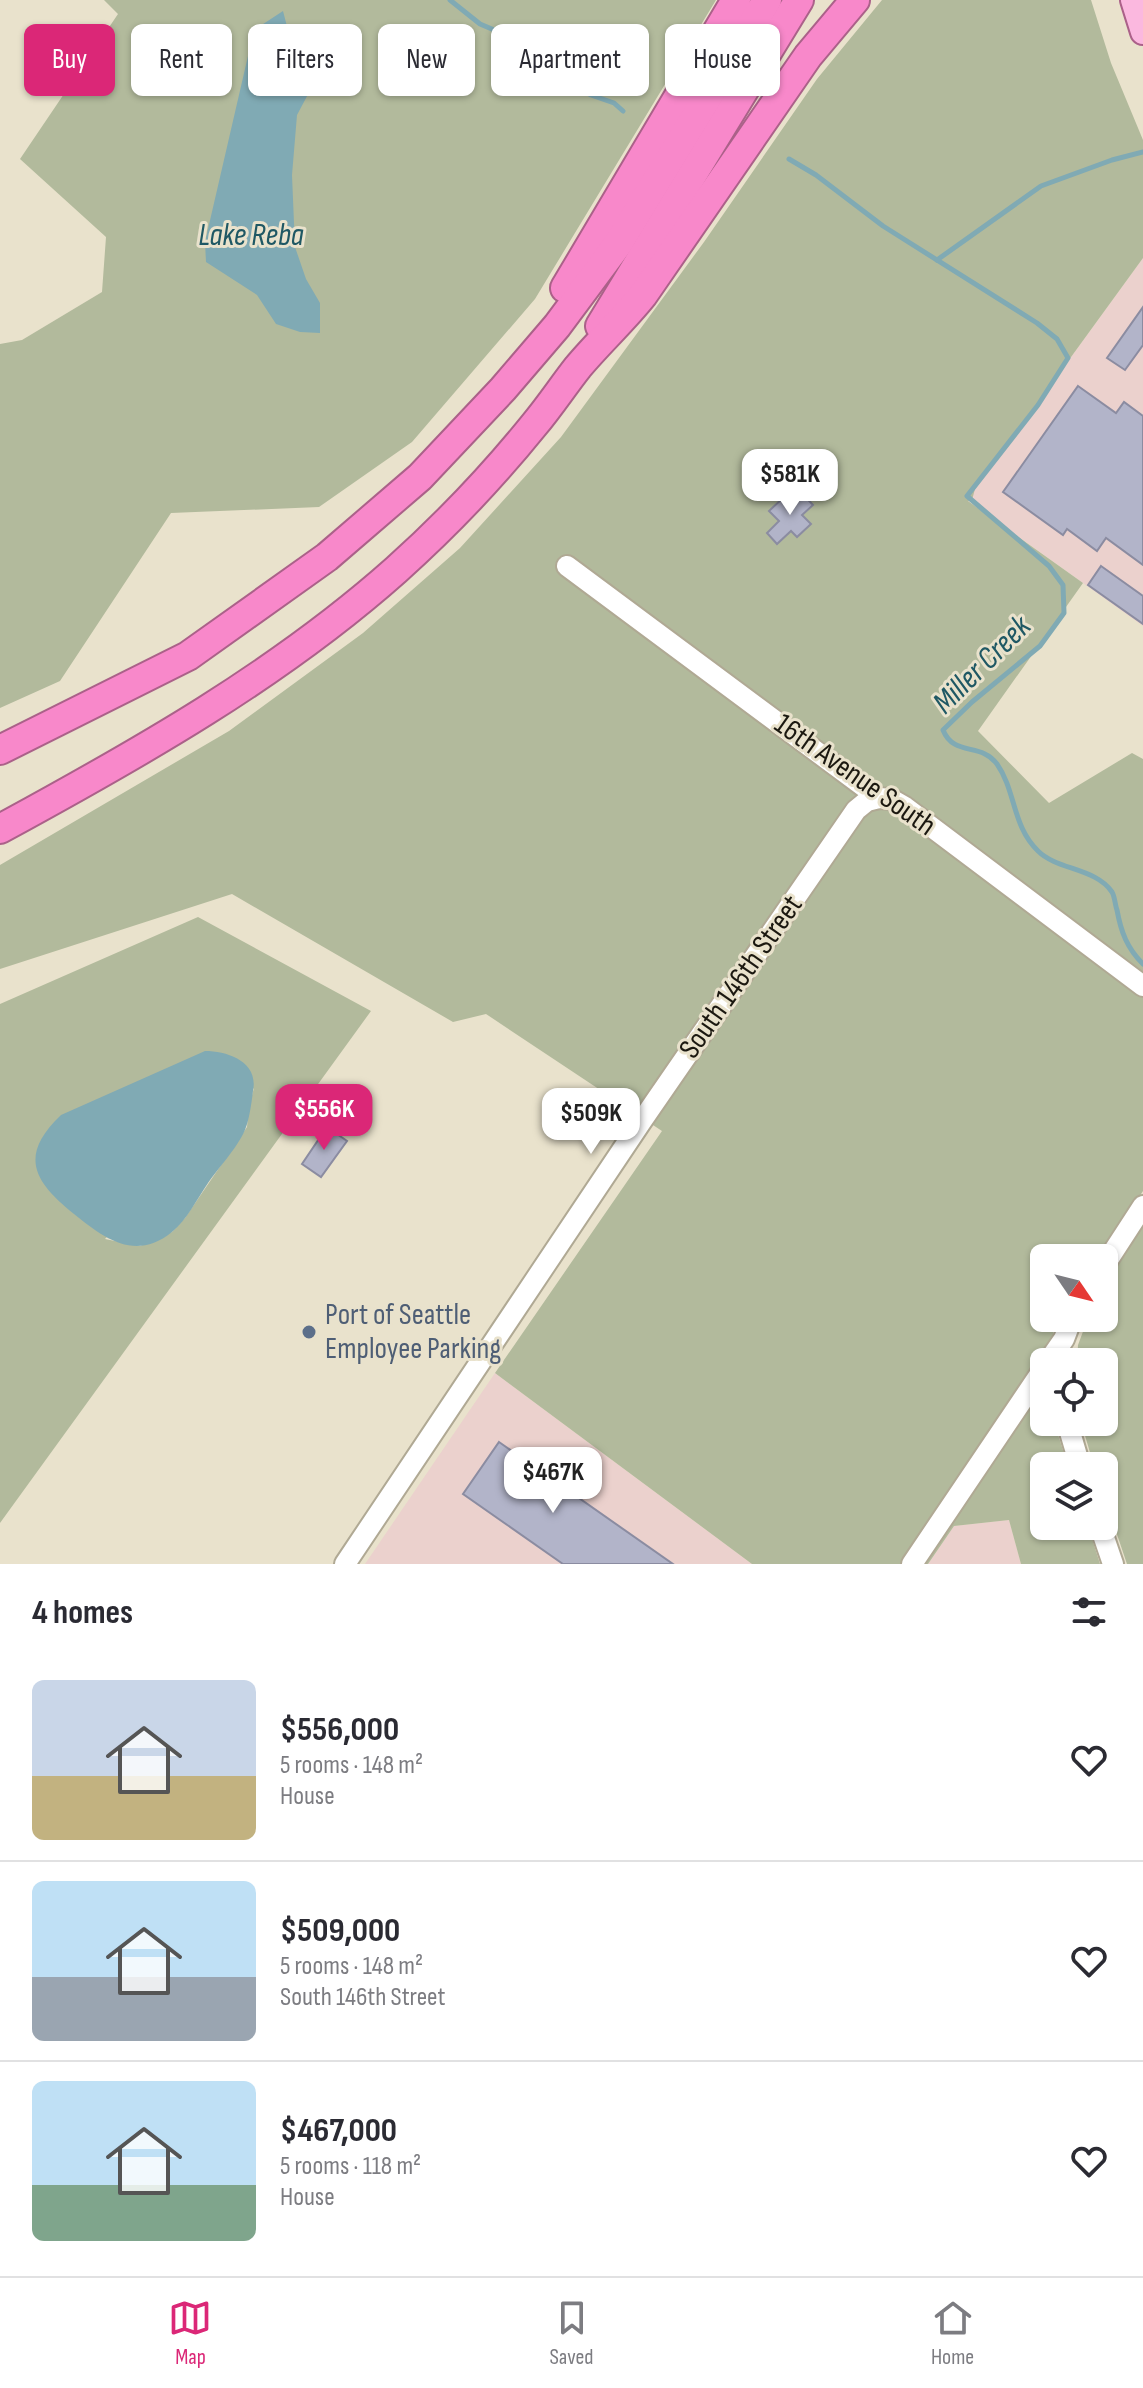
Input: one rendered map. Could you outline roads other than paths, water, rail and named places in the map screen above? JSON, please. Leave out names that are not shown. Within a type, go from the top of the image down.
[{"type":"highway","points":[[503,389],[736,0]]},
{"type":"highway","points":[[0,750],[188,656],[327,557],[420,477],[557,326],[618,244],[767,0]]},
{"type":"highway","points":[[579,366],[688,179],[799,0]]},
{"type":"highway","points":[[0,829],[156,740],[256,678],[394,571],[484,483],[535,425],[579,366],[618,326],[643,295],[808,56],[855,0]]},
{"type":"main road","points":[[1133,0],[1143,32]]},
{"type":"street","name":"16th Avenue South","points":[[567,566],[879,798],[891,799],[905,807],[1143,986]]},
{"type":"street","name":"South 146th Street","points":[[345,1564],[650,1109],[856,810],[867,801],[879,798]]},
{"type":"street","points":[[1118,1244],[1143,1206]]},
{"type":"street","points":[[1063,1348],[1067,1332]]},
{"type":"street","points":[[1058,1348],[1064,1339]]},
{"type":"street","points":[[912,1564],[1030,1389]]},
{"type":"street","points":[[1105,1540],[1113,1564]]},
{"type":"water","name":"Lake Reba","points":[[283,11],[286,24],[263,24]]},
{"type":"water","name":"Lake Reba","points":[[248,56],[248,96],[307,96],[297,115],[292,175],[295,247],[306,279],[320,303],[320,333],[300,332],[276,324],[257,295],[206,262],[205,242]]},
{"type":"water","points":[[205,1051],[232,1056],[247,1066],[251,1073],[253,1095],[243,1134],[172,1232],[145,1245],[133,1246],[108,1238],[74,1214],[49,1191],[36,1168],[39,1143],[61,1115]]},
{"type":"waterway","name":"Miller Creek","points":[[450,0],[480,24],[506,35],[535,54],[557,74],[591,95],[614,103],[623,111]]},
{"type":"waterway","name":"Miller Creek","points":[[937,260],[1041,186],[1143,152]]},
{"type":"waterway","name":"Miller Creek","points":[[789,159],[816,175],[883,226],[1037,323],[1057,339],[1068,358],[1038,405],[967,496],[1049,566],[1063,585],[1064,613],[1040,646],[943,730],[954,744],[983,753],[997,764],[1008,785],[1023,831],[1038,851],[1055,862],[1087,873],[1112,892],[1126,939],[1143,964]]},
{"type":"place","name":"Port of Seattle Employee Parking","points":[[309,1332]]}]
